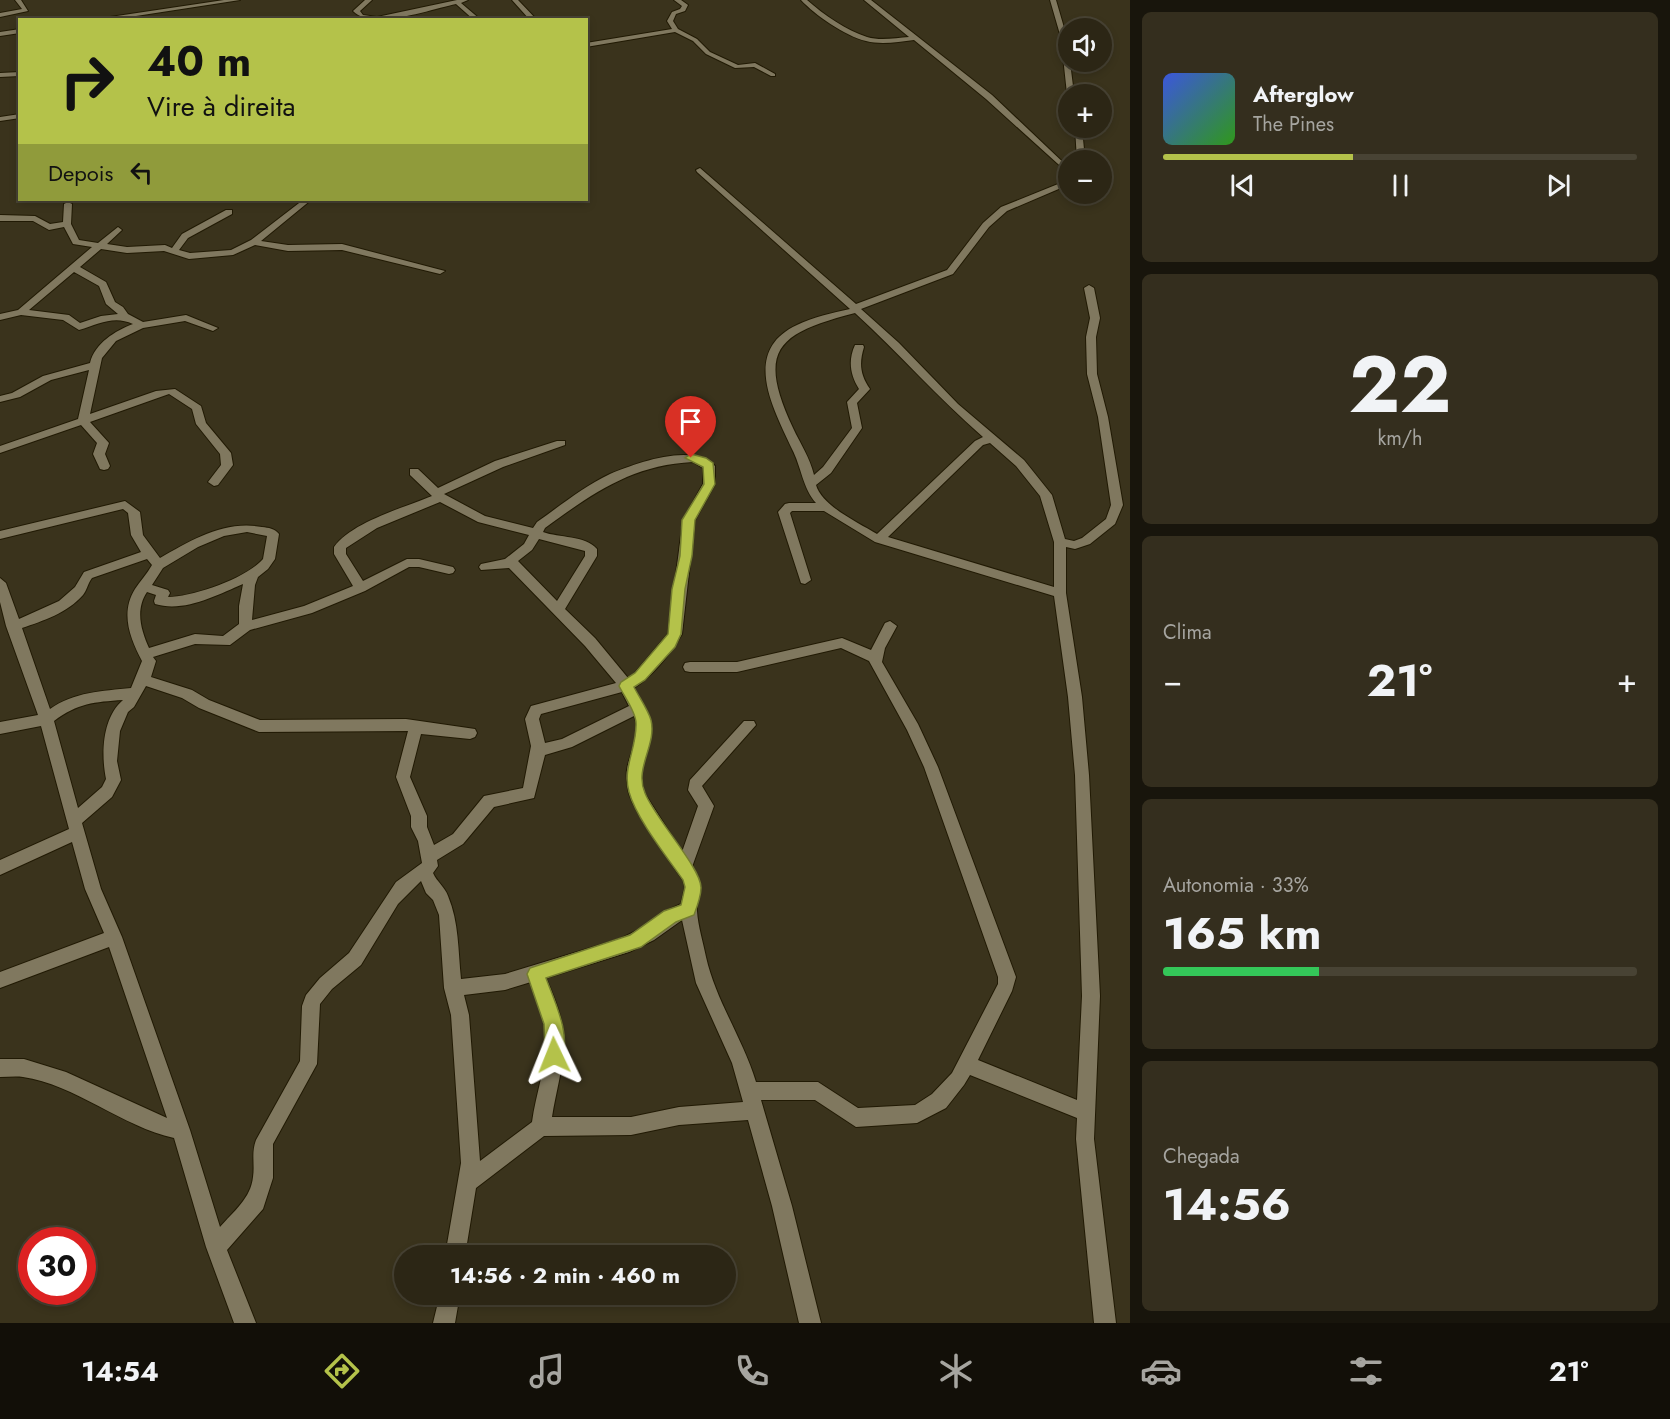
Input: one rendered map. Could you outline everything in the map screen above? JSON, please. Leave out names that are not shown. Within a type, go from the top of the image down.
[{"type":"street","points":[[0,15],[26,10],[18,0]]},
{"type":"street","points":[[108,18],[237,0]]},
{"type":"street","points":[[369,0],[356,11],[361,16],[370,18]]},
{"type":"street","points":[[380,18],[465,0]]},
{"type":"street","points":[[515,1],[526,0]]},
{"type":"street","points":[[677,0],[685,5],[683,10],[674,13],[670,21],[676,30],[695,40],[708,53],[737,67],[755,65],[772,75]]},
{"type":"street","points":[[804,0],[821,16],[866,39],[887,41],[917,38]]},
{"type":"street","points":[[867,0],[917,38],[1022,125],[1058,161]]},
{"type":"street","points":[[1053,0],[1064,38],[1070,84]]},
{"type":"street","points":[[515,1],[532,18]]},
{"type":"street","points":[[159,11],[164,2]]},
{"type":"street","points":[[457,2],[476,18]]},
{"type":"street","points":[[588,45],[676,30]]},
{"type":"street","points":[[0,34],[18,31]]},
{"type":"street","points":[[0,75],[18,74]]},
{"type":"street","points":[[0,119],[18,116]]},
{"type":"street","points":[[700,170],[896,345],[954,406],[1033,476],[1046,495],[1060,542],[1060,593],[1075,697],[1091,996],[1084,1112],[1105,1323]]},
{"type":"street","points":[[1058,187],[1004,209],[986,225],[950,272],[855,309],[808,324],[782,339],[771,354],[770,376],[779,405],[812,482],[812,490],[848,523],[879,540],[1060,593]]},
{"type":"street","points":[[68,204],[67,224],[76,242],[127,250],[156,248],[175,250],[189,256],[230,252],[254,242],[306,201]]},
{"type":"street","points":[[175,250],[185,236],[229,212]]},
{"type":"street","points":[[0,218],[35,219],[49,227],[67,224]]},
{"type":"street","points":[[21,312],[118,230]]},
{"type":"street","points":[[254,242],[288,248],[323,246],[342,248],[440,270]]},
{"type":"street","points":[[73,267],[103,284],[111,304],[120,309],[124,316]]},
{"type":"street","points":[[1060,542],[1075,545],[1086,541],[1111,520],[1117,505],[1092,374],[1091,337],[1095,318],[1089,288]]},
{"type":"street","points":[[0,317],[21,312],[66,317],[79,327],[104,318],[124,316],[142,325]]},
{"type":"street","points":[[83,420],[95,358],[104,347],[129,328],[186,318],[213,328]]},
{"type":"street","points":[[812,482],[827,470],[857,428],[852,402],[865,388],[858,381],[855,360],[860,347]]},
{"type":"street","points":[[0,399],[16,395],[46,378],[94,365]]},
{"type":"street","points":[[0,450],[160,393],[174,393],[197,408],[201,424],[225,453],[227,465],[214,482]]},
{"type":"street","points":[[83,420],[103,443],[99,454],[104,466]]},
{"type":"street","points":[[879,540],[977,445],[991,438]]},
{"type":"street","points":[[361,588],[340,554],[340,547],[351,538],[499,464],[561,443]]},
{"type":"street","points":[[216,1246],[248,1212],[260,1192],[265,1140],[311,1055],[311,1002],[321,989],[356,958],[388,905],[413,876],[458,840],[489,801],[527,795],[540,750],[537,728],[532,719],[536,710],[626,686],[640,677],[670,643],[675,634],[679,589],[686,556],[688,520],[709,484],[709,466],[695,458],[678,459],[652,463],[622,473],[586,493],[541,525],[528,547],[510,563],[485,567]]},
{"type":"street","points":[[414,472],[438,495],[482,519],[538,532],[552,540],[584,545],[592,551],[558,610]]},
{"type":"street","points":[[0,535],[125,505],[134,512],[135,531],[158,565]]},
{"type":"street","points":[[805,580],[784,512],[789,507],[829,507]]},
{"type":"street","points":[[0,868],[76,826],[107,792],[114,780],[110,761],[113,732],[122,710],[139,686],[149,661],[132,613],[138,595],[145,586],[154,576],[158,565],[211,536],[251,527],[268,530],[273,534],[271,553],[264,566],[253,574],[199,596],[171,602],[159,601],[164,593],[145,586]]},
{"type":"street","points":[[13,626],[52,612],[81,590],[83,580],[88,575],[149,554]]},
{"type":"street","points":[[145,654],[195,639],[225,641],[246,626],[299,613],[361,588],[407,563],[419,563],[449,570]]},
{"type":"street","points":[[510,563],[590,642],[626,686],[644,721],[642,743],[634,771],[636,792],[658,831],[690,877],[693,887],[688,909],[698,959],[705,983],[741,1062],[782,1206],[810,1323]]},
{"type":"street","points":[[246,626],[246,596],[253,574]]},
{"type":"street","points":[[0,583],[46,719],[93,889],[114,937],[181,1130],[216,1246],[245,1323]]},
{"type":"street","points":[[749,1091],[818,1091],[856,1118],[917,1114],[939,1101],[958,1079],[997,1006],[1007,977],[931,767],[913,728],[878,667],[875,657],[890,626]]},
{"type":"street","points":[[690,667],[737,667],[842,643],[875,657]]},
{"type":"street","points":[[0,728],[46,719],[56,710],[75,702],[139,686],[187,694],[204,704],[260,726],[406,725],[470,733]]},
{"type":"street","points":[[540,750],[556,749],[576,741],[606,723],[638,709]]},
{"type":"street","points":[[684,869],[706,806],[705,800],[696,791],[695,784],[749,725]]},
{"type":"street","points":[[416,728],[403,777],[419,816],[419,827],[426,841],[427,864],[432,888],[440,895],[447,915],[453,988],[460,1015],[471,1163],[457,1245]]},
{"type":"street","points":[[453,988],[505,982],[635,942],[670,917],[688,909]]},
{"type":"street","points":[[0,980],[114,937]]},
{"type":"street","points":[[536,974],[553,1024],[555,1039],[541,1127]]},
{"type":"street","points":[[965,1064],[1084,1112]]},
{"type":"street","points":[[0,1068],[24,1068],[66,1081],[158,1125],[181,1130]]},
{"type":"street","points":[[466,1184],[541,1127],[631,1126],[679,1116],[753,1110]]},
{"type":"street","points":[[444,1323],[448,1305]]},
{"type":"route","points":[[554,1055],[553,1024],[536,974],[635,942],[670,917],[688,909],[693,887],[690,877],[658,831],[636,792],[634,771],[642,743],[644,721],[626,686],[640,677],[670,643],[675,634],[679,589],[686,556],[688,520],[709,484],[710,475],[710,469],[706,463],[691,458]]}]
